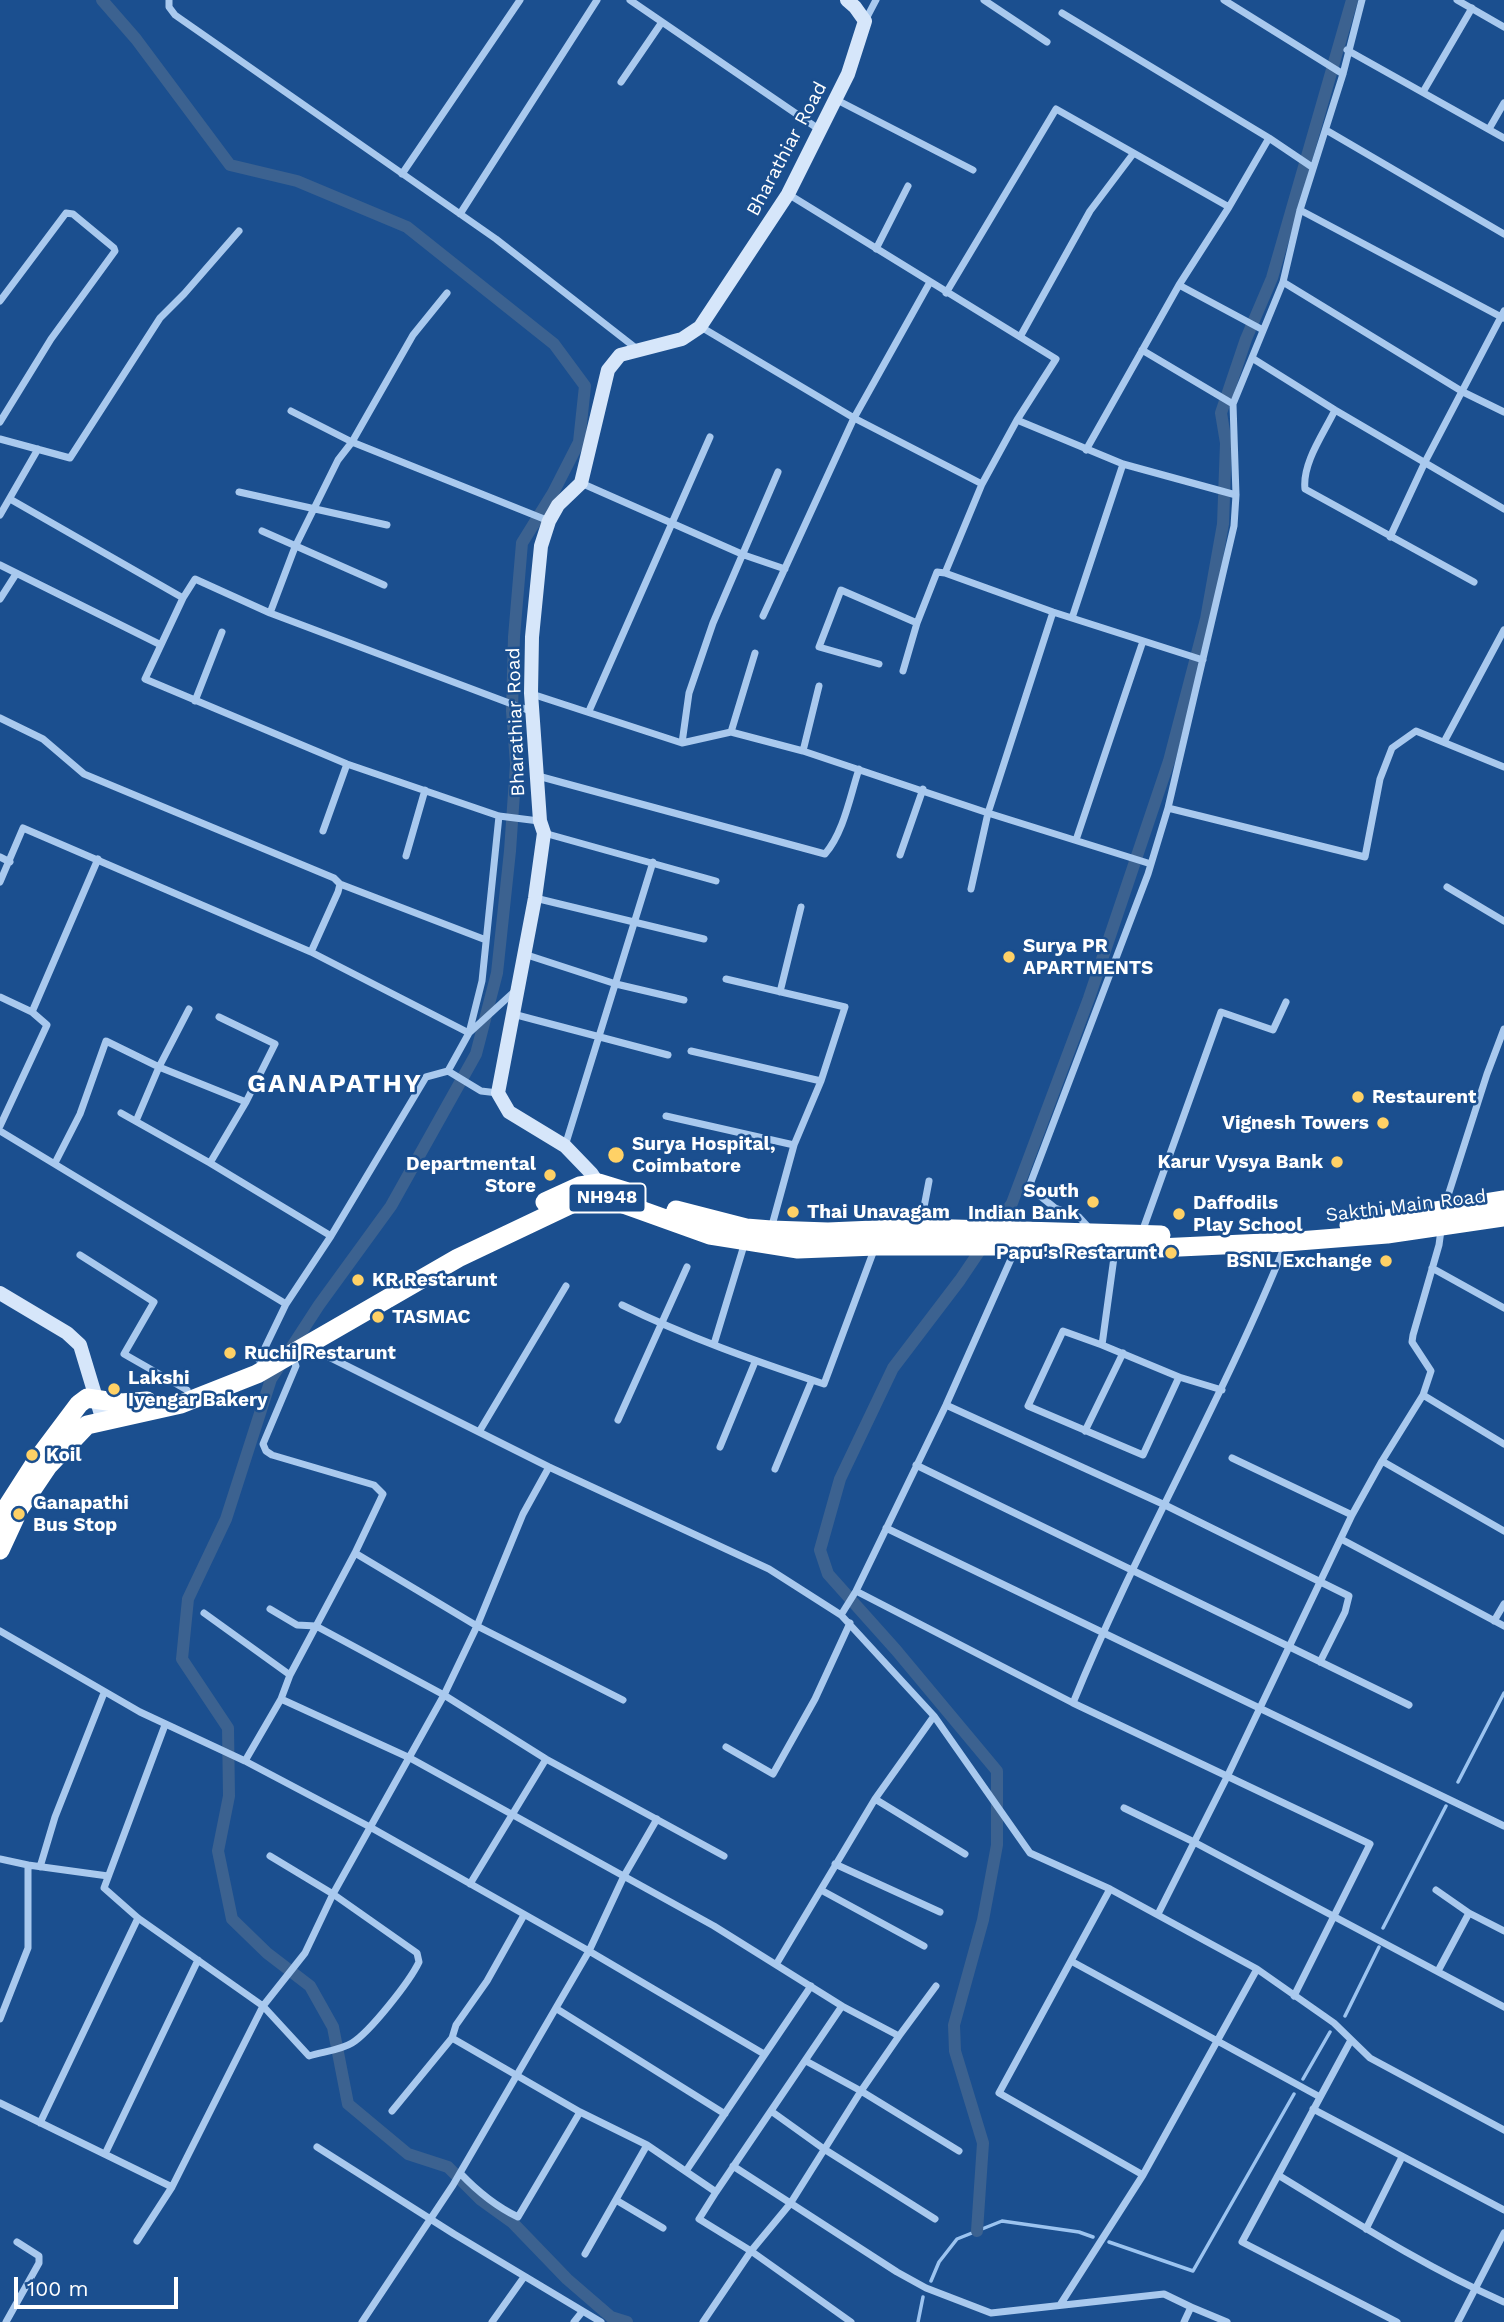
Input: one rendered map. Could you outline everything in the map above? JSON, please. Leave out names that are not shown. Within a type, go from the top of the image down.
[{"type":"highway","name":"NH948","points":[[0,1550],[43,1463],[79,1404],[88,1398],[121,1403],[148,1401],[280,1358],[324,1326],[444,1254],[580,1186],[746,1228],[828,1232],[920,1228],[960,1238]]},
{"type":"highway","name":"NH948","points":[[0,1517],[43,1463],[86,1425],[181,1404],[280,1358],[458,1258],[578,1201],[593,1197],[602,1190]]},
{"type":"highway","name":"Sakthi Main Road","points":[[602,1190],[709,1235],[798,1249],[876,1246],[960,1238],[1115,1250],[1387,1234],[1443,1218],[1504,1217]]},
{"type":"highway","name":"NH948","points":[[1016,1241],[1094,1234],[1140,1236],[1239,1233],[1443,1218],[1504,1200]]},
{"type":"main road","points":[[847,0],[865,21]]},
{"type":"main road","name":"Bharathiar Road","points":[[700,327],[788,194],[848,74],[865,21]]},
{"type":"main road","points":[[581,484],[608,370],[620,355],[682,339],[700,327]]},
{"type":"main road","name":"Bharathiar Road","points":[[498,1093],[535,898],[540,825],[531,693],[532,637],[541,546],[548,521],[558,505],[581,484]]},
{"type":"main road","points":[[498,1093],[509,1112],[565,1146],[602,1190]]},
{"type":"main road","points":[[0,1293],[66,1333],[80,1345],[103,1421]]},
{"type":"street","points":[[169,0],[169,7],[175,15],[496,239],[638,350]]},
{"type":"street","points":[[402,174],[520,0]]},
{"type":"street","points":[[460,214],[597,0]]},
{"type":"street","points":[[630,0],[820,130]]},
{"type":"street","points":[[865,21],[876,0]]},
{"type":"street","points":[[985,0],[1047,42]]},
{"type":"street","points":[[1224,0],[1343,74]]},
{"type":"street","points":[[1094,1234],[1079,1217],[1055,1208],[1029,1187],[1150,864],[1168,808],[1234,526],[1236,495],[1233,404],[1283,282],[1312,167],[1343,74],[1362,0]]},
{"type":"street","points":[[1457,0],[1504,27]]},
{"type":"street","points":[[1423,92],[1472,8]]},
{"type":"street","points":[[1062,13],[1269,138],[1312,167]]},
{"type":"street","points":[[621,82],[662,22]]},
{"type":"street","points":[[1348,50],[1504,138]]},
{"type":"street","points":[[835,99],[973,170]]},
{"type":"street","points":[[1489,129],[1504,103]]},
{"type":"street","points":[[946,293],[1056,109],[1229,207]]},
{"type":"street","points":[[1326,130],[1504,233]]},
{"type":"street","points":[[1086,450],[1179,285],[1269,138]]},
{"type":"street","points":[[1020,337],[1090,211],[1133,154]]},
{"type":"street","points":[[876,249],[908,186]]},
{"type":"street","points":[[788,194],[1056,359],[1017,420],[982,484],[945,573]]},
{"type":"street","points":[[1300,210],[1503,315],[1425,462],[1390,537]]},
{"type":"street","points":[[0,301],[66,213],[74,214],[114,248],[115,251],[51,339],[0,422]]},
{"type":"street","points":[[0,439],[70,458],[160,318],[239,232]]},
{"type":"street","points":[[763,616],[854,418],[930,282]]},
{"type":"street","points":[[1283,282],[1463,392],[1504,412]]},
{"type":"street","points":[[1179,285],[1263,329]]},
{"type":"street","points":[[270,613],[295,547],[338,460],[352,442],[413,335],[447,293]]},
{"type":"street","points":[[700,327],[854,418],[982,484]]},
{"type":"street","points":[[1142,350],[1233,404]]},
{"type":"street","points":[[1252,358],[1504,509]]},
{"type":"street","points":[[1335,410],[1307,468],[1304,480],[1306,489],[1474,582]]},
{"type":"street","points":[[291,411],[352,442],[548,521]]},
{"type":"street","points":[[1017,420],[1123,464],[1236,495]]},
{"type":"street","points":[[589,711],[710,437]]},
{"type":"street","points":[[0,515],[38,449]]},
{"type":"street","points":[[1072,618],[1123,464]]},
{"type":"street","points":[[682,743],[689,693],[713,623],[778,472]]},
{"type":"street","points":[[581,484],[744,555],[785,569]]},
{"type":"street","points":[[239,492],[387,525]]},
{"type":"street","points":[[10,499],[183,598]]},
{"type":"street","points":[[262,531],[384,585]]},
{"type":"street","points":[[0,565],[161,645]]},
{"type":"street","points":[[903,671],[936,572],[1203,660]]},
{"type":"street","points":[[0,599],[16,574]]},
{"type":"street","points":[[532,712],[270,613],[195,579],[183,598],[145,679],[347,764],[500,816],[540,825],[716,881]]},
{"type":"street","points":[[879,664],[818,647],[841,590],[917,623]]},
{"type":"street","points":[[971,889],[988,813],[1053,612]]},
{"type":"street","points":[[1444,742],[1504,630]]},
{"type":"street","points":[[195,701],[222,632]]},
{"type":"street","points":[[1076,840],[1143,642]]},
{"type":"street","points":[[731,732],[755,653]]},
{"type":"street","points":[[803,751],[820,686]]},
{"type":"street","points":[[531,693],[682,743],[731,732],[803,751],[1150,864]]},
{"type":"street","points":[[0,718],[43,739],[84,774],[324,873],[340,884],[486,940]]},
{"type":"street","points":[[1168,808],[1365,857],[1380,779],[1392,748],[1416,731],[1504,767]]},
{"type":"street","points":[[323,831],[347,764]]},
{"type":"street","points":[[538,776],[825,854],[837,835],[859,769]]},
{"type":"street","points":[[900,855],[923,789]]},
{"type":"street","points":[[406,856],[425,790]]},
{"type":"street","points":[[448,1072],[470,1033],[482,981],[500,816]]},
{"type":"street","points":[[0,883],[23,828],[311,951],[470,1033]]},
{"type":"street","points":[[0,857],[10,862]]},
{"type":"street","points":[[32,1012],[98,859]]},
{"type":"street","points":[[565,1146],[653,862]]},
{"type":"street","points":[[311,951],[340,884]]},
{"type":"street","points":[[1447,887],[1504,921]]},
{"type":"street","points":[[535,898],[704,939]]},
{"type":"street","points":[[780,992],[802,907]]},
{"type":"street","points":[[523,954],[616,984],[684,1000]]},
{"type":"street","points":[[726,979],[845,1007],[821,1081],[794,1145],[771,1230]]},
{"type":"street","points":[[470,1033],[516,990]]},
{"type":"street","points":[[0,996],[32,1012],[47,1025],[0,1126]]},
{"type":"street","points":[[1140,1236],[1221,1013],[1273,1030],[1286,1002]]},
{"type":"street","points":[[136,1121],[159,1067],[189,1009]]},
{"type":"street","points":[[512,1014],[668,1055]]},
{"type":"street","points":[[210,1163],[246,1102],[275,1044],[219,1017]]},
{"type":"street","points":[[1158,1914],[1227,1777],[1352,1515],[1423,1395],[1431,1371],[1412,1342],[1443,1218],[1504,1029]]},
{"type":"street","points":[[55,1163],[80,1114],[106,1041],[159,1067],[246,1102]]},
{"type":"street","points":[[691,1051],[821,1081]]},
{"type":"street","points":[[280,1358],[286,1304],[331,1237],[426,1077],[448,1072],[481,1091],[498,1093]]},
{"type":"street","points":[[121,1113],[210,1163],[331,1237]]},
{"type":"street","points":[[666,1116],[794,1145]]},
{"type":"street","points":[[0,1131],[286,1304]]},
{"type":"street","points":[[920,1228],[929,1181]]},
{"type":"street","points":[[841,1615],[856,1591],[946,1405],[1016,1241]]},
{"type":"street","points":[[713,1344],[745,1242]]},
{"type":"street","points":[[1073,1703],[1102,1632],[1222,1390],[1286,1242]]},
{"type":"street","points":[[622,1305],[662,1325],[755,1362],[824,1384],[876,1246]]},
{"type":"street","points":[[1101,1345],[1115,1250]]},
{"type":"street","points":[[80,1255],[155,1302],[124,1354],[187,1390]]},
{"type":"street","points":[[618,1420],[687,1266]]},
{"type":"street","points":[[1432,1268],[1504,1308]]},
{"type":"street","points":[[479,1432],[566,1286]]},
{"type":"street","points":[[1180,1377],[1143,1455],[1028,1406],[1063,1331],[1180,1377],[1222,1390]]},
{"type":"street","points":[[1085,1431],[1122,1353]]},
{"type":"street","points":[[280,1358],[479,1432],[769,1569],[850,1623],[934,1716],[1030,1853],[1110,1889],[1257,1969],[1334,2022],[1370,2058],[1504,2130]]},
{"type":"street","points":[[245,1761],[281,1699],[290,1675],[383,1494],[374,1485],[266,1451],[263,1444],[296,1366],[280,1358]]},
{"type":"street","points":[[720,1447],[755,1362]]},
{"type":"street","points":[[775,1469],[812,1380]]},
{"type":"street","points":[[1423,1395],[1504,1444]]},
{"type":"street","points":[[946,1405],[1165,1505],[1349,1596],[1345,1612],[1320,1662]]},
{"type":"street","points":[[1232,1458],[1352,1515]]},
{"type":"street","points":[[1382,1461],[1504,1531]]},
{"type":"street","points":[[916,1465],[1409,1705]]},
{"type":"street","points":[[137,2241],[172,2187],[264,2006],[306,1953],[333,1894],[444,1695],[477,1626],[523,1514],[549,1467]]},
{"type":"street","points":[[886,1528],[1504,1826]]},
{"type":"street","points":[[1341,1539],[1504,1626]]},
{"type":"street","points":[[355,1553],[477,1626],[623,1700]]},
{"type":"street","points":[[856,1591],[1073,1703],[1370,1844],[1294,1996]]},
{"type":"street","points":[[1494,1621],[1504,1604]]},
{"type":"street","points":[[270,1609],[297,1625],[316,1626],[444,1695],[547,1759],[724,1856]]},
{"type":"street","points":[[204,1613],[290,1675]]},
{"type":"street","points":[[726,1747],[773,1774],[815,1699],[850,1623]]},
{"type":"street","points":[[0,1632],[64,1667],[104,1693],[165,1725],[245,1761],[370,1827],[764,2054]]},
{"type":"street","points":[[40,1867],[55,1817],[104,1693]]},
{"type":"street","points":[[281,1699],[410,1758],[624,1876],[777,1963],[842,2006],[899,2036]]},
{"type":"street","points":[[777,1963],[875,1799],[934,1716]]},
{"type":"street","points":[[165,1725],[104,1888],[138,1918],[264,2006],[309,2056],[351,2043],[367,2029],[414,1974],[419,1962],[416,1953],[333,1894],[270,1856]]},
{"type":"street","points":[[470,1884],[547,1759]]},
{"type":"street","points":[[875,1799],[965,1854]]},
{"type":"street","points":[[1124,1808],[1194,1842],[1504,2007]]},
{"type":"street","points":[[362,2322],[432,2219],[517,2077],[589,1951],[624,1876],[657,1819]]},
{"type":"street","points":[[0,1859],[108,1876]]},
{"type":"street","points":[[835,1864],[940,1912]]},
{"type":"street","points":[[0,2019],[28,1948],[27,1865]]},
{"type":"street","points":[[1110,1889],[999,2093],[1143,2175]]},
{"type":"street","points":[[821,1890],[924,1946]]},
{"type":"street","points":[[1436,1890],[1469,1913],[1504,1931]]},
{"type":"street","points":[[1438,1971],[1469,1913]]},
{"type":"street","points":[[392,2111],[452,2038],[456,2025],[487,1981],[524,1916]]},
{"type":"street","points":[[40,2123],[138,1918]]},
{"type":"street","points":[[105,2154],[198,1960]]},
{"type":"street","points":[[1071,1961],[1320,2097]]},
{"type":"street","points":[[1060,2305],[1143,2175],[1257,1969]]},
{"type":"street","points":[[686,2171],[811,1986]]},
{"type":"street","points":[[703,2322],[751,2251],[790,2204],[861,2091],[936,1986]]},
{"type":"street","points":[[842,2006],[699,2219],[751,2251],[851,2322]]},
{"type":"street","points":[[557,2008],[725,2114]]},
{"type":"street","points":[[452,2038],[580,2112],[647,2145],[716,2192]]},
{"type":"street","points":[[1351,2040],[1242,2242],[1397,2322]]},
{"type":"street","points":[[806,2061],[959,2151]]},
{"type":"street","points":[[0,2103],[172,2187]]},
{"type":"street","points":[[1313,2109],[1504,2210]]},
{"type":"street","points":[[771,2111],[824,2149],[935,2219]]},
{"type":"street","points":[[459,2174],[497,2207],[518,2217],[580,2112]]},
{"type":"street","points":[[585,2254],[647,2145]]},
{"type":"street","points":[[317,2147],[601,2322]]},
{"type":"street","points":[[1366,2229],[1402,2157]]},
{"type":"street","points":[[733,2166],[926,2288],[991,2313],[1164,2294],[1227,2322]]},
{"type":"street","points":[[1278,2175],[1366,2229],[1476,2290],[1504,2302]]},
{"type":"street","points":[[616,2200],[663,2228]]},
{"type":"street","points":[[1458,2322],[1504,2233]]},
{"type":"street","points":[[6,2322],[39,2263],[39,2256],[17,2242]]},
{"type":"street","points":[[492,2322],[524,2277]]},
{"type":"street","points":[[1184,2322],[1191,2307]]},
{"type":"street","points":[[574,2322],[582,2312]]},
{"type":"waterway","points":[[102,0],[136,39],[230,165],[297,181],[407,227],[554,344],[585,386],[579,442],[553,493],[522,543],[514,637],[512,711],[516,764],[510,851],[497,973],[476,1054],[391,1206],[319,1305],[271,1379],[226,1519],[188,1599],[182,1659],[228,1728],[229,1796],[218,1851],[232,1919],[267,1953],[310,1986],[333,2027],[348,2104],[408,2154],[448,2167],[481,2200],[513,2223],[567,2279],[611,2317],[627,2322]]},
{"type":"waterway","points":[[977,2231],[983,2143],[955,2051],[954,2025],[983,1920],[997,1845],[997,1771],[896,1650],[828,1574],[820,1550],[840,1479],[893,1368],[960,1280],[1012,1203],[1089,998],[1169,761],[1206,619],[1223,524],[1226,443],[1221,413],[1246,339],[1272,278],[1352,0]]},
{"type":"waterway","points":[[1458,1782],[1504,1693]]},
{"type":"waterway","points":[[1383,1928],[1446,1806]]},
{"type":"waterway","points":[[1345,2016],[1379,1947]]},
{"type":"waterway","points":[[1303,2079],[1330,2032]]},
{"type":"waterway","points":[[1109,2242],[1193,2271],[1294,2094]]},
{"type":"waterway","points":[[931,2281],[939,2262],[957,2239],[1002,2221],[1079,2232],[1093,2237]]},
{"type":"waterway","points":[[918,2322],[923,2297]]},
{"type":"place","name":"Surya PR APARTMENTS","points":[[1009,957]]},
{"type":"place","name":"Restaurent","points":[[1358,1097]]},
{"type":"place","name":"Vignesh Towers","points":[[1383,1123]]},
{"type":"place","name":"Surya Hospital, Coimbatore","points":[[616,1155]]},
{"type":"place","name":"Karur Vysya Bank","points":[[1337,1162]]},
{"type":"place","name":"Departmental Store","points":[[550,1175]]},
{"type":"place","name":"South Indian Bank","points":[[1093,1202]]},
{"type":"place","name":"Thai Unavagam","points":[[793,1212]]},
{"type":"place","name":"Daffodils Play School","points":[[1179,1214]]},
{"type":"place","name":"Papu's Restarunt","points":[[1171,1253]]},
{"type":"place","name":"BSNL Exchange","points":[[1386,1261]]},
{"type":"place","name":"KR Restarunt","points":[[358,1280]]},
{"type":"place","name":"TASMAC","points":[[378,1317]]},
{"type":"place","name":"Ruchi Restarunt","points":[[230,1353]]},
{"type":"place","name":"Lakshi Iyengar Bakery","points":[[114,1389]]},
{"type":"place","name":"Koil","points":[[32,1455]]},
{"type":"place","name":"Ganapathi Bus Stop","points":[[19,1514]]},
{"type":"district","name":"GANAPATHY","points":[[335,1084]]}]
